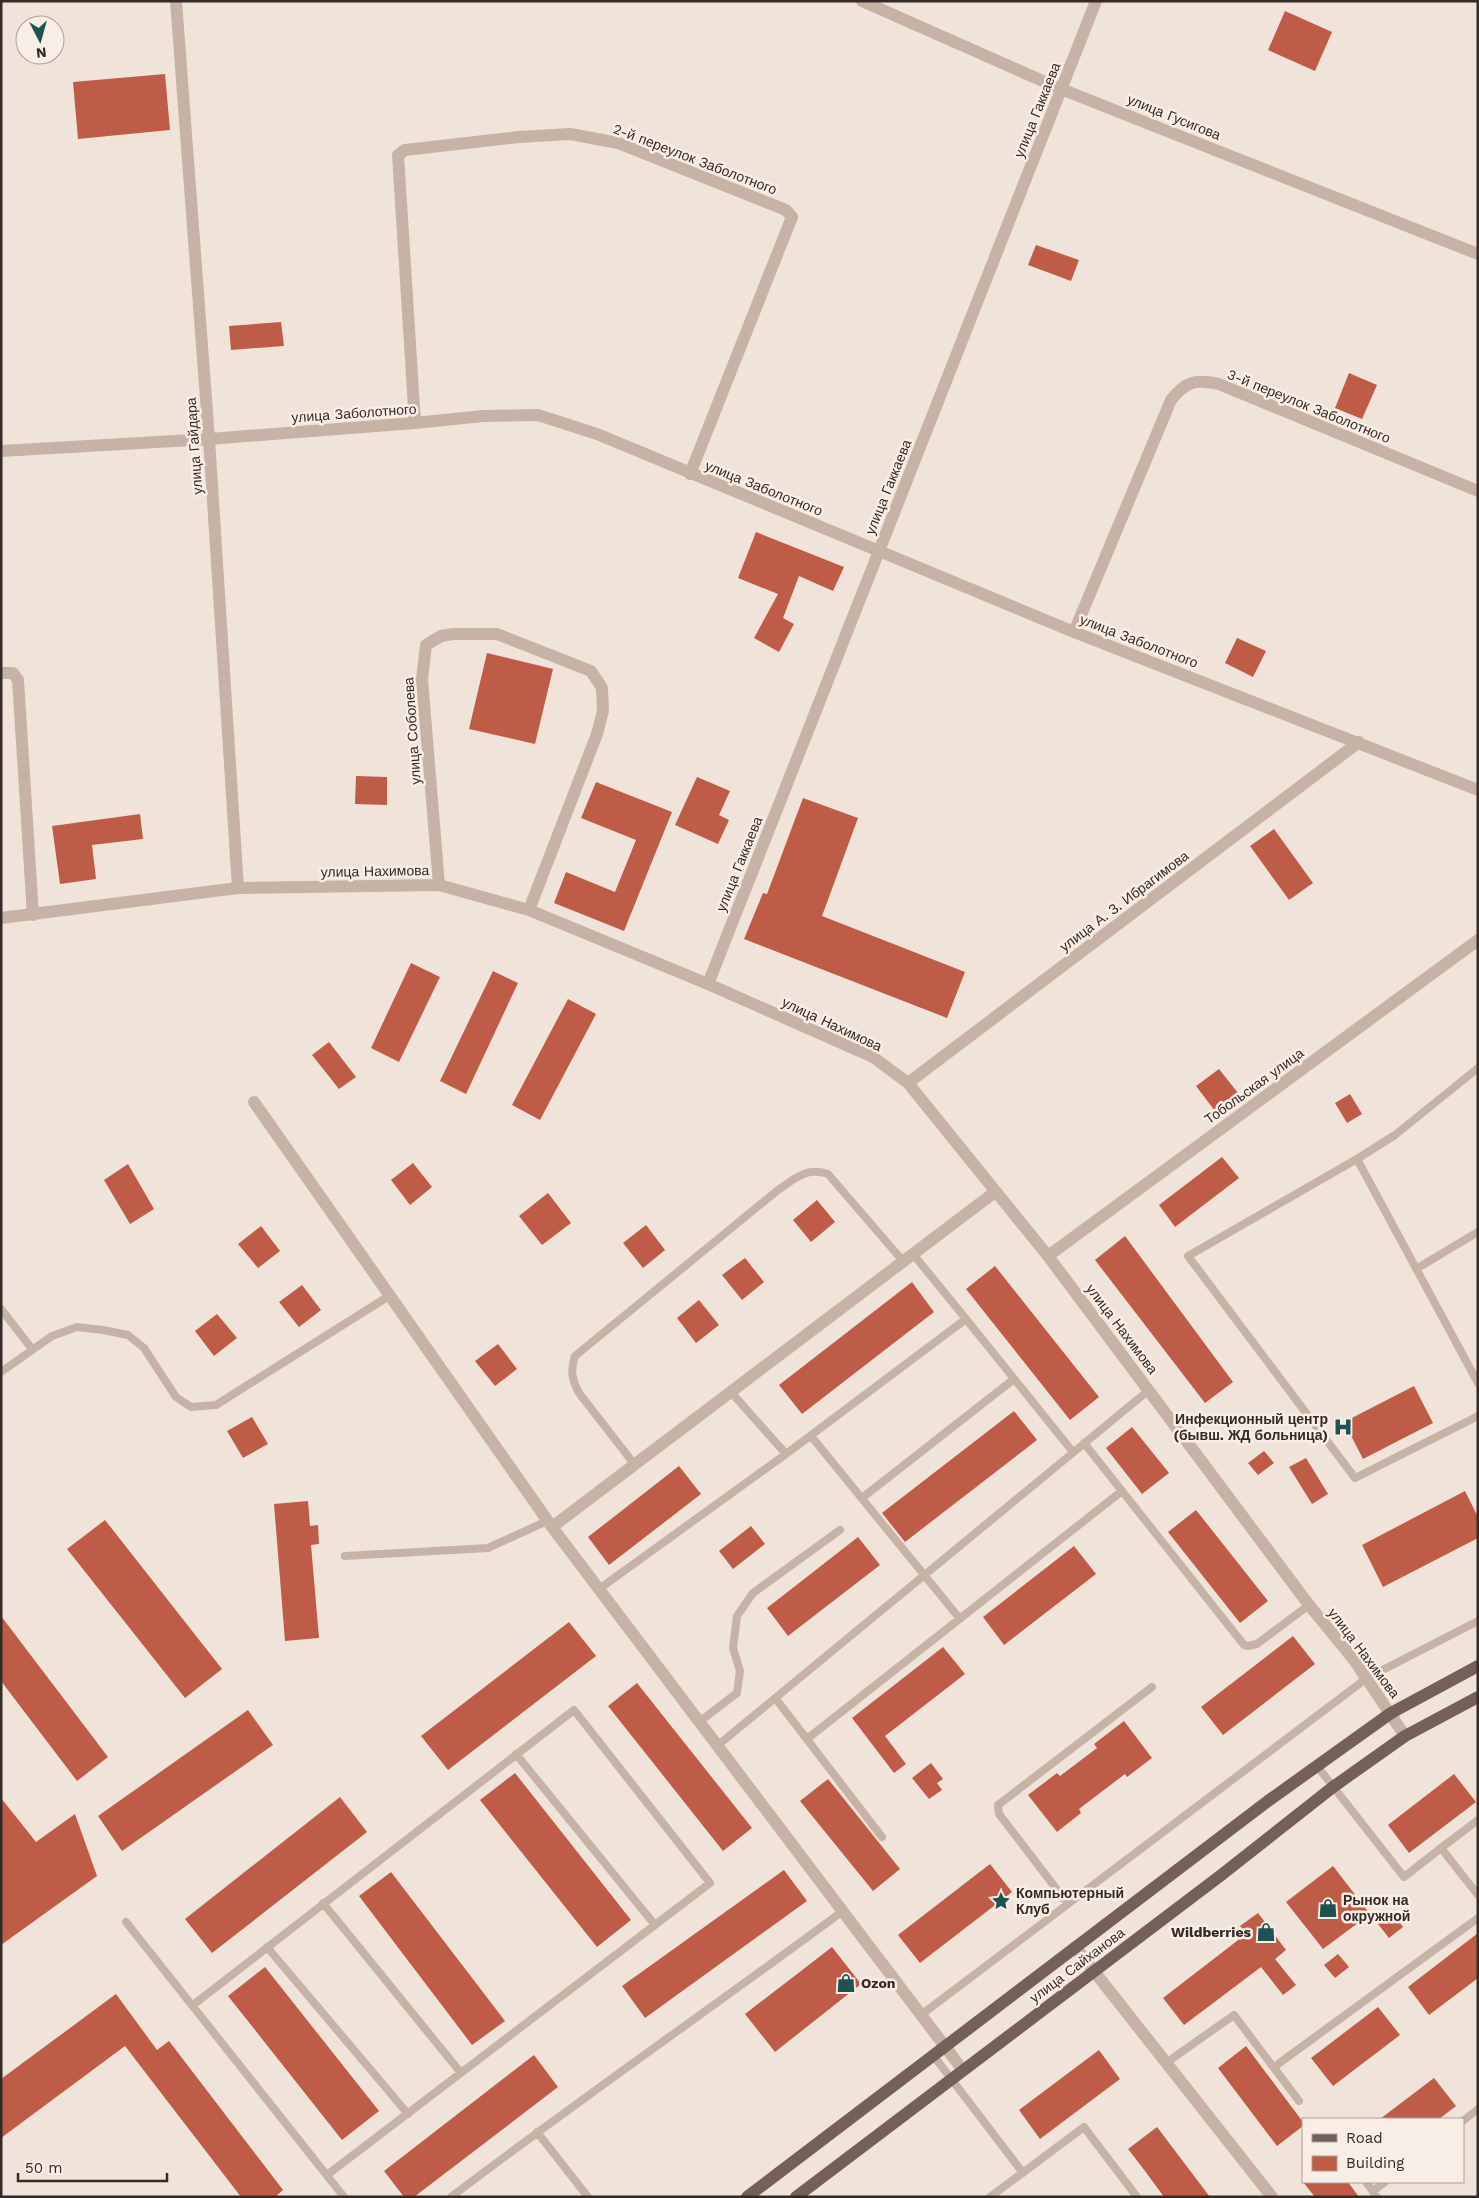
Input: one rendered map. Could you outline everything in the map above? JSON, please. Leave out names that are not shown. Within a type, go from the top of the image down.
[{"type":"main road","points":[[747,2197],[932,2055],[1317,1766],[1391,1713],[1478,1666]]},
{"type":"main road","name":"улица Сайханова","points":[[796,2197],[962,2069],[1220,1876],[1333,1786],[1405,1736],[1478,1697]]},
{"type":"street","name":"улица Гайдара","points":[[176,1],[209,439],[238,888]]},
{"type":"street","name":"улица Гусигова","points":[[862,1],[1061,88],[1478,254]]},
{"type":"street","name":"улица Гаккаева","points":[[708,984],[1096,1]]},
{"type":"street","name":"2-й переулок Заболотного","points":[[415,424],[398,155],[405,150],[519,136],[570,134],[618,143],[786,210],[792,217],[690,474]]},
{"type":"street","name":"3-й переулок Заболотного","points":[[1074,632],[1171,400],[1180,388],[1192,382],[1205,381],[1219,384],[1478,491]]},
{"type":"street","name":"улица Заболотного","points":[[1,451],[209,439],[415,424],[483,416],[538,415],[596,434],[1074,632],[1478,790]]},
{"type":"street","name":"улица Соболева","points":[[439,885],[422,679],[426,645],[441,636],[453,634],[497,634],[591,671],[602,688],[603,712],[597,734],[529,910]]},
{"type":"street","points":[[1,673],[13,673],[18,680],[32,915]]},
{"type":"street","name":"улица А. З. Ибрагимова","points":[[908,1083],[1359,742]]},
{"type":"street","name":"улица Нахимова","points":[[1,918],[238,888],[439,885],[529,910],[708,984],[873,1057],[908,1083],[1048,1256],[1309,1605],[1367,1678],[1405,1736]]},
{"type":"street","name":"Тобольская улица","points":[[1048,1256],[1478,940]]},
{"type":"street","points":[[254,1102],[549,1524],[962,2069]]},
{"type":"street","points":[[549,1524],[635,1465],[995,1192]]},
{"type":"street","points":[[1075,1948],[1272,2197]]},
{"type":"lane","points":[[1478,1068],[1395,1135],[1188,1256],[1355,1478],[1478,1416]]},
{"type":"lane","points":[[1356,1159],[1478,1383]]},
{"type":"lane","points":[[635,1465],[579,1393],[573,1381],[572,1365],[575,1356],[778,1190],[802,1175],[816,1170],[828,1174],[966,1319],[1073,1452]]},
{"type":"lane","points":[[1416,1268],[1478,1232]]},
{"type":"lane","points":[[1,1372],[52,1336],[77,1327],[128,1335],[144,1348],[176,1397],[191,1407],[216,1405],[389,1296]]},
{"type":"lane","points":[[1,1309],[32,1349]]},
{"type":"lane","points":[[599,1589],[786,1454],[966,1319]]},
{"type":"lane","points":[[862,1498],[1014,1379]]},
{"type":"lane","points":[[717,1746],[1149,1390]]},
{"type":"lane","points":[[731,1392],[786,1454]]},
{"type":"lane","points":[[810,1436],[960,1619]]},
{"type":"lane","points":[[1084,1443],[1244,1645],[1257,1644],[1309,1605]]},
{"type":"lane","points":[[807,1739],[1122,1490]]},
{"type":"lane","points":[[345,1556],[488,1548],[549,1524]]},
{"type":"lane","points":[[699,1722],[737,1693],[740,1671],[733,1648],[737,1616],[753,1593],[840,1530]]},
{"type":"lane","points":[[921,2015],[1367,1678],[1478,1621]]},
{"type":"lane","points":[[1068,1904],[999,1814],[998,1805],[1152,1687]]},
{"type":"lane","points":[[776,1699],[882,1836]]},
{"type":"lane","points":[[193,2005],[574,1710],[710,1883],[327,2175]]},
{"type":"lane","points":[[516,1754],[654,1925]]},
{"type":"lane","points":[[1317,1766],[1404,1877],[1478,1820]]},
{"type":"lane","points":[[1441,1848],[1478,1895]]},
{"type":"lane","points":[[323,1903],[461,2073]]},
{"type":"lane","points":[[452,2197],[537,2132],[843,1911]]},
{"type":"lane","points":[[1274,2067],[1478,1918]]},
{"type":"lane","points":[[126,1922],[344,2197]]},
{"type":"lane","points":[[267,1947],[408,2114]]},
{"type":"lane","points":[[1166,2063],[1234,2014],[1300,2102]]},
{"type":"lane","points":[[932,2055],[1022,2173]]},
{"type":"lane","points":[[1464,2120],[1478,2109]]},
{"type":"lane","points":[[990,2197],[1084,2127],[1137,2197]]},
{"type":"lane","points":[[537,2132],[588,2197]]},
{"type":"lane","points":[[1367,2183],[1375,2194],[1384,2183]]},
{"type":"building","points":[[1285,11],[1332,32],[1315,71],[1268,50]]},
{"type":"building","points":[[165,74],[170,130],[78,139],[73,82]]},
{"type":"building","points":[[1036,245],[1079,260],[1071,281],[1028,265]]},
{"type":"building","points":[[281,322],[284,346],[231,350],[229,326]]},
{"type":"building","points":[[1349,373],[1377,385],[1362,419],[1335,408]]},
{"type":"building","points":[[756,532],[844,567],[833,591],[799,576],[783,618],[794,624],[779,652],[754,638],[778,594],[738,578]]},
{"type":"building","points":[[1237,638],[1266,651],[1253,677],[1225,663]]},
{"type":"building","points":[[487,653],[553,669],[535,744],[469,729]]},
{"type":"building","points":[[356,776],[387,777],[387,805],[355,804]]},
{"type":"building","points":[[697,777],[730,791],[719,815],[729,820],[718,844],[675,825]]},
{"type":"building","points":[[596,782],[672,812],[624,931],[554,903],[566,872],[615,892],[636,840],[581,818]]},
{"type":"building","points":[[803,798],[858,818],[822,916],[965,972],[947,1018],[744,939],[763,893],[767,894]]},
{"type":"building","points":[[140,814],[143,839],[92,845],[96,879],[60,884],[52,826]]},
{"type":"building","points":[[1274,829],[1313,883],[1289,900],[1250,846]]},
{"type":"building","points":[[411,963],[440,977],[399,1062],[371,1048]]},
{"type":"building","points":[[493,971],[518,983],[466,1094],[440,1081]]},
{"type":"building","points":[[568,999],[596,1014],[540,1120],[512,1105]]},
{"type":"building","points":[[329,1042],[356,1077],[339,1089],[312,1055]]},
{"type":"building","points":[[1219,1069],[1238,1093],[1215,1111],[1196,1086]]},
{"type":"building","points":[[1350,1094],[1362,1114],[1347,1123],[1335,1103]]},
{"type":"building","points":[[1222,1157],[1239,1178],[1175,1227],[1159,1205]]},
{"type":"building","points":[[413,1163],[432,1187],[410,1205],[391,1180]]},
{"type":"building","points":[[128,1164],[154,1209],[130,1224],[104,1180]]},
{"type":"building","points":[[548,1193],[571,1223],[542,1245],[519,1216]]},
{"type":"building","points":[[817,1200],[835,1222],[811,1242],[793,1220]]},
{"type":"building","points":[[646,1225],[665,1250],[643,1268],[623,1243]]},
{"type":"building","points":[[261,1226],[280,1251],[258,1268],[238,1244]]},
{"type":"building","points":[[1125,1236],[1233,1382],[1205,1403],[1095,1260]]},
{"type":"building","points":[[745,1258],[764,1282],[742,1300],[722,1275]]},
{"type":"building","points":[[995,1266],[1099,1397],[1070,1420],[966,1289]]},
{"type":"building","points":[[912,1282],[934,1312],[802,1414],[779,1385]]},
{"type":"building","points":[[302,1285],[321,1310],[299,1327],[279,1302]]},
{"type":"building","points":[[699,1300],[719,1325],[696,1343],[677,1318]]},
{"type":"building","points":[[217,1314],[237,1338],[214,1356],[195,1331]]},
{"type":"building","points":[[498,1344],[517,1369],[495,1386],[475,1361]]},
{"type":"building","points":[[1414,1386],[1433,1423],[1363,1459],[1344,1422]]},
{"type":"building","points":[[1014,1411],[1037,1440],[905,1542],[882,1513]]},
{"type":"building","points":[[252,1417],[268,1444],[243,1458],[227,1431]]},
{"type":"building","points":[[1132,1427],[1169,1473],[1142,1494],[1106,1448]]},
{"type":"building","points":[[1264,1451],[1274,1463],[1258,1475],[1248,1463]]},
{"type":"building","points":[[1306,1458],[1328,1494],[1312,1504],[1289,1467]]},
{"type":"building","points":[[679,1466],[701,1494],[609,1565],[588,1537]]},
{"type":"building","points":[[1465,1491],[1478,1517],[1478,1538],[1383,1587],[1362,1545]]},
{"type":"building","points":[[308,1501],[310,1526],[318,1525],[319,1544],[311,1545],[319,1638],[285,1641],[274,1504]]},
{"type":"building","points":[[1196,1510],[1268,1601],[1240,1623],[1168,1532]]},
{"type":"building","points":[[105,1520],[222,1669],[185,1698],[67,1549]]},
{"type":"building","points":[[751,1526],[765,1544],[733,1569],[719,1551]]},
{"type":"building","points":[[858,1537],[880,1565],[788,1636],[767,1608]]},
{"type":"building","points":[[1074,1546],[1096,1574],[1004,1645],[983,1617]]},
{"type":"building","points":[[1,1616],[108,1757],[77,1781],[1,1681]]},
{"type":"building","points":[[569,1622],[596,1656],[448,1770],[421,1736]]},
{"type":"building","points":[[1293,1636],[1315,1664],[1223,1735],[1201,1707]]},
{"type":"building","points":[[943,1647],[965,1674],[885,1736],[906,1764],[894,1773],[852,1718]]},
{"type":"building","points":[[637,1683],[752,1828],[723,1851],[608,1706]]},
{"type":"building","points":[[248,1710],[273,1745],[122,1851],[98,1816]]},
{"type":"building","points":[[1124,1721],[1152,1758],[1127,1777],[1125,1774],[1079,1809],[1081,1813],[1057,1832],[1028,1795],[1057,1773],[1060,1776],[1097,1748],[1094,1744]]},
{"type":"building","points":[[931,1763],[943,1779],[937,1783],[942,1790],[929,1799],[912,1778]]},
{"type":"building","points":[[515,1773],[631,1920],[597,1947],[480,1800]]},
{"type":"building","points":[[1454,1774],[1476,1802],[1409,1853],[1388,1825]]},
{"type":"building","points":[[828,1779],[900,1869],[873,1891],[800,1801]]},
{"type":"building","points":[[340,1797],[367,1832],[212,1953],[185,1919]]},
{"type":"building","points":[[1,1798],[36,1842],[75,1814],[97,1876],[1,1945]]},
{"type":"building","points":[[990,1864],[1012,1892],[920,1963],[898,1935]]},
{"type":"building","name":"Рынок на окружной","points":[[1333,1866],[1370,1914],[1323,1949],[1286,1902]]},
{"type":"building","points":[[784,1870],[807,1901],[645,2018],[622,1986]]},
{"type":"building","points":[[391,1872],[505,2021],[472,2045],[359,1896]]},
{"type":"building","points":[[1392,1912],[1403,1927],[1389,1938],[1378,1924]]},
{"type":"building","points":[[1258,1913],[1286,1950],[1275,1959],[1296,1985],[1283,1995],[1261,1967],[1184,2025],[1163,1998],[1246,1934],[1240,1926]]},
{"type":"building","points":[[1478,1933],[1478,1978],[1429,2015],[1408,1987]]},
{"type":"building","points":[[832,1947],[861,1984],[775,2052],[745,2014]]},
{"type":"building","points":[[1338,1954],[1349,1967],[1335,1978],[1324,1965]]},
{"type":"building","points":[[265,1967],[379,2111],[342,2140],[228,1996]]},
{"type":"building","points":[[116,1994],[157,2050],[169,2041],[283,2190],[275,2197],[241,2197],[125,2046],[1,2138],[1,2079]]},
{"type":"building","points":[[1378,2007],[1400,2035],[1333,2086],[1311,2058]]},
{"type":"building","points":[[1246,2046],[1302,2121],[1302,2127],[1277,2146],[1218,2068]]},
{"type":"building","points":[[1099,2050],[1120,2079],[1040,2139],[1019,2110]]},
{"type":"building","points":[[534,2055],[558,2087],[414,2197],[404,2197],[384,2171]]},
{"type":"building","points":[[1434,2078],[1456,2106],[1440,2118],[1381,2118]]},
{"type":"building","points":[[1157,2127],[1210,2197],[1164,2197],[1128,2149]]},
{"type":"building","points":[[1304,2183],[1349,2183],[1359,2197],[1315,2197]]},
{"type":"place","name":"Инфекционный центр (бывш. ЖД больница)","points":[[1343,1427]]},
{"type":"place","name":"Компьютерный Клуб","points":[[1001,1901]]},
{"type":"place","name":"Рынок на окружной","points":[[1328,1908]]},
{"type":"place","name":"Wildberries","points":[[1266,1932]]},
{"type":"place","name":"Ozon","points":[[846,1983]]}]
